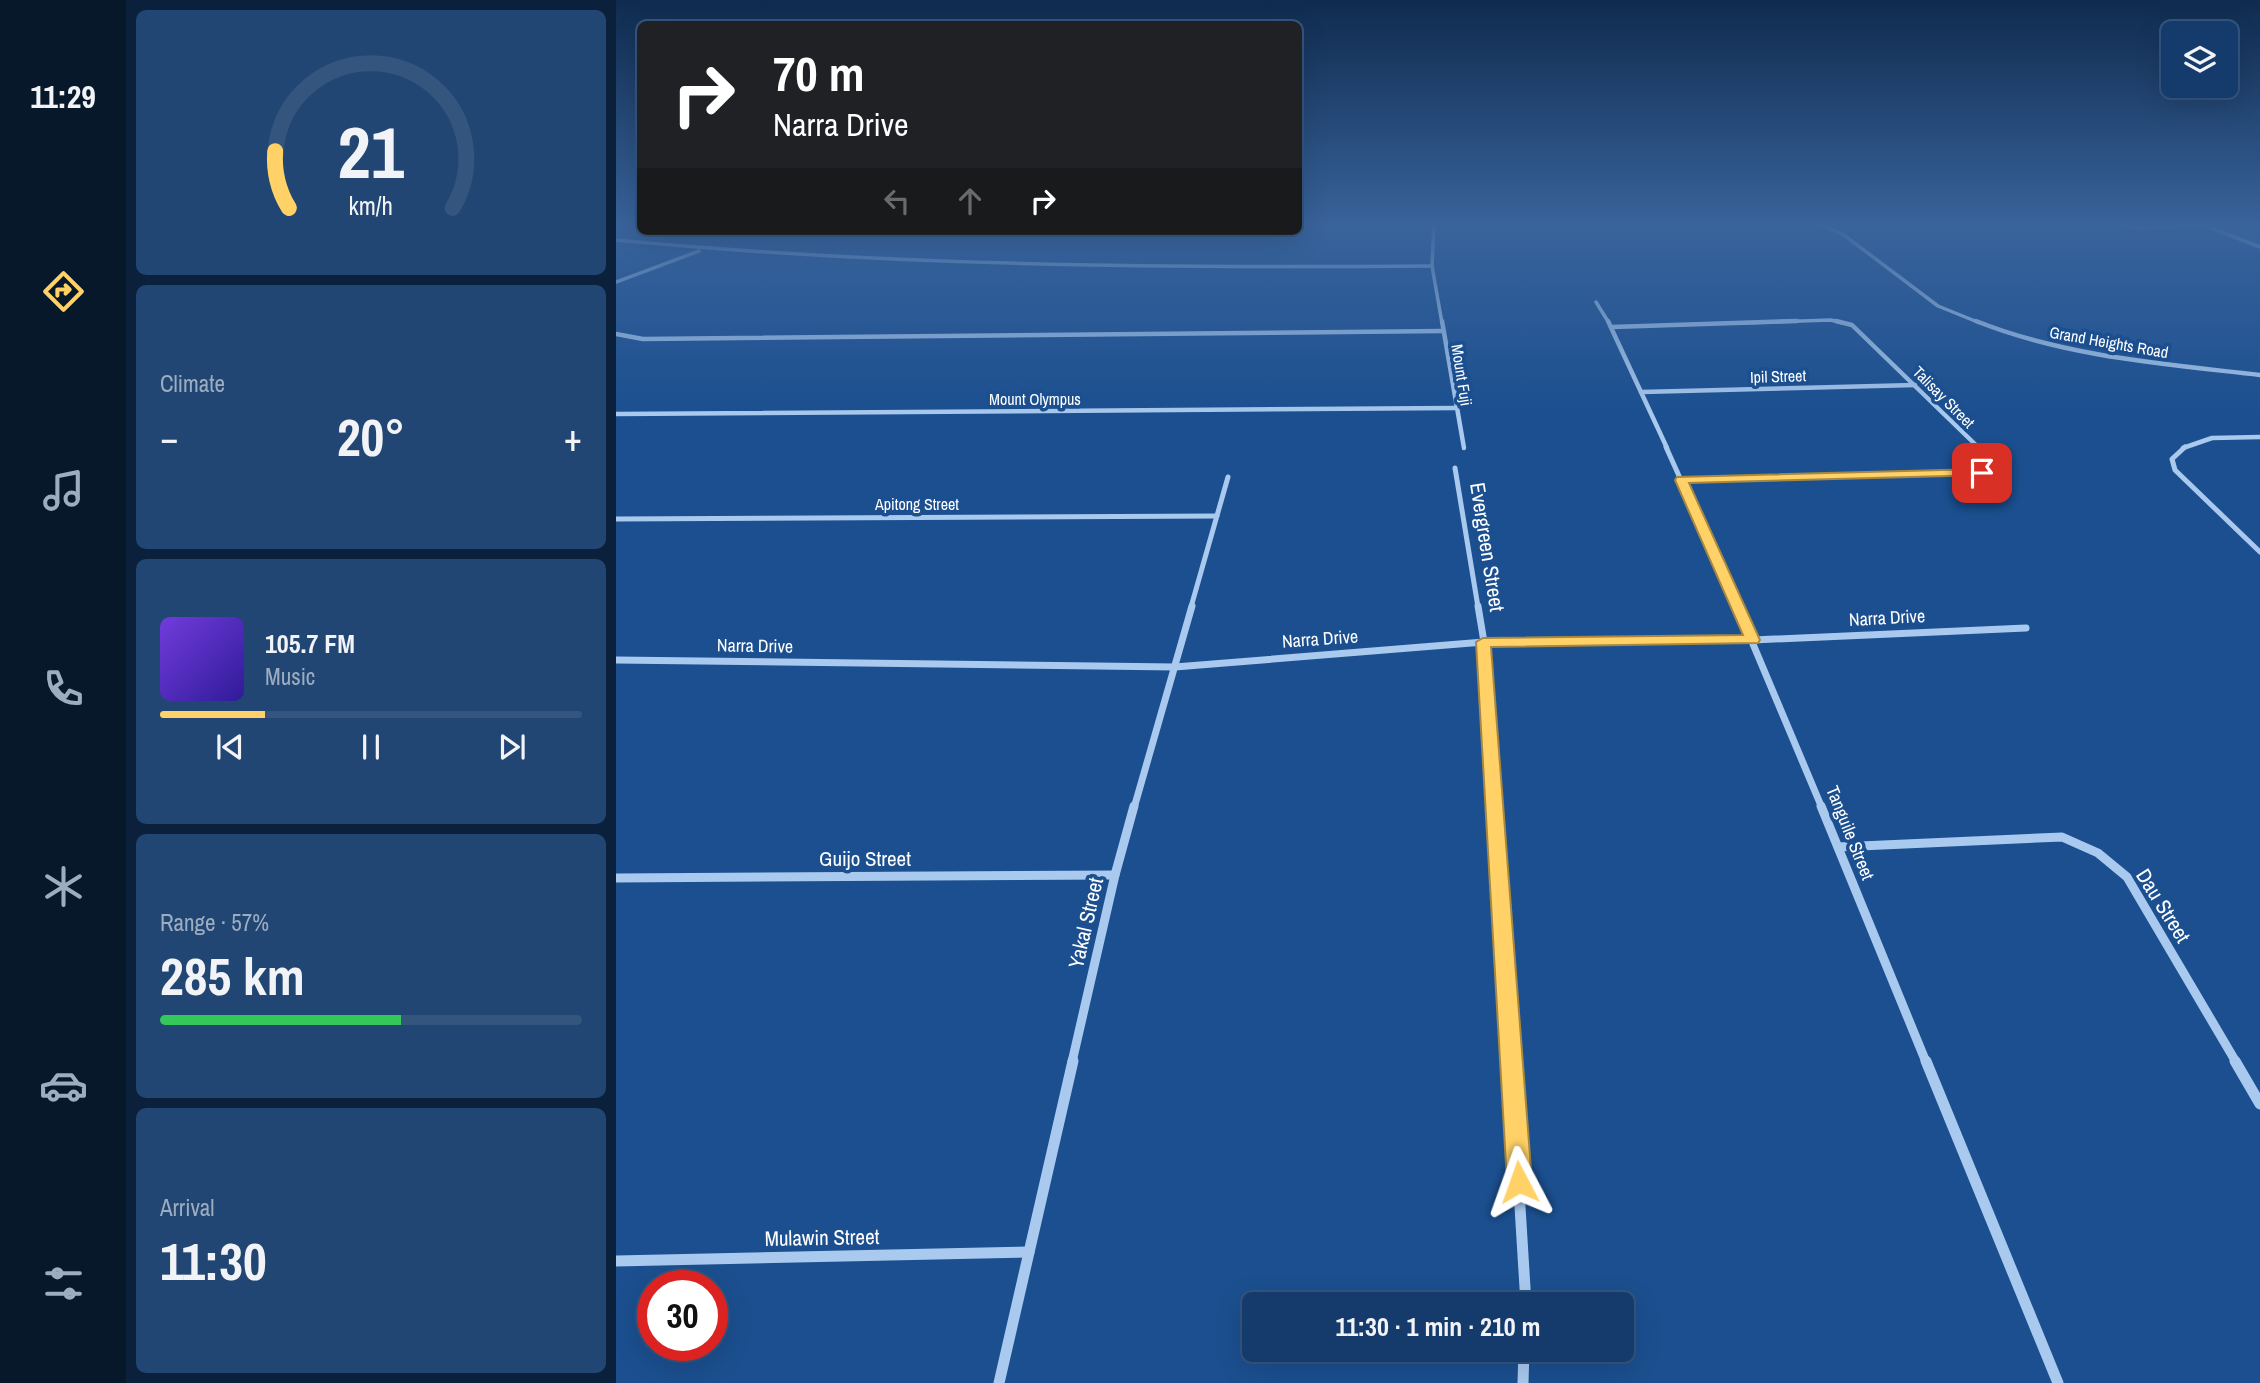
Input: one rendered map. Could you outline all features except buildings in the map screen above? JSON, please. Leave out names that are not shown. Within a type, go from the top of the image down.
[{"type":"street","name":"Mount Fuji","points":[[1436,288],[1464,448]]},
{"type":"street","name":"Grand Heights Road","points":[[1914,288],[1938,306],[2007,333],[2119,359],[2260,375]]},
{"type":"street","name":"Tanguile Street","points":[[1597,302],[1612,327],[1753,640],[2058,1383]]},
{"type":"street","name":"Talisay Street","points":[[1612,327],[1831,320],[1852,325],[1994,463],[1992,469],[1982,473],[1681,480]]},
{"type":"street","points":[[616,334],[643,339],[1443,331]]},
{"type":"street","name":"Ipil Street","points":[[1641,392],[1915,385]]},
{"type":"street","name":"Mount Olympus","points":[[616,414],[1455,408]]},
{"type":"street","points":[[2260,437],[2196,440],[2180,447],[2172,459],[2175,470],[2260,552]]},
{"type":"street","name":"Evergreen Street","points":[[1455,468],[1483,642],[1525,1292]]},
{"type":"street","name":"Yakal Street","points":[[999,1383],[1115,875],[1228,477]]},
{"type":"street","name":"Apitong Street","points":[[616,519],[1217,516]]},
{"type":"street","name":"Narra Drive","points":[[616,660],[1175,667],[1483,642],[1753,640],[2026,628]]},
{"type":"street","name":"Dau Street","points":[[1838,846],[2062,837],[2098,853],[2127,877],[2260,1104]]},
{"type":"street","name":"Guijo Street","points":[[616,878],[1115,875]]},
{"type":"street","name":"Mulawin Street","points":[[616,1261],[1029,1252]]},
{"type":"street","points":[[1523,1383],[1524,1362]]},
{"type":"route","points":[[1519,1182],[1483,642],[1753,640],[1681,480],[1982,473]]}]
